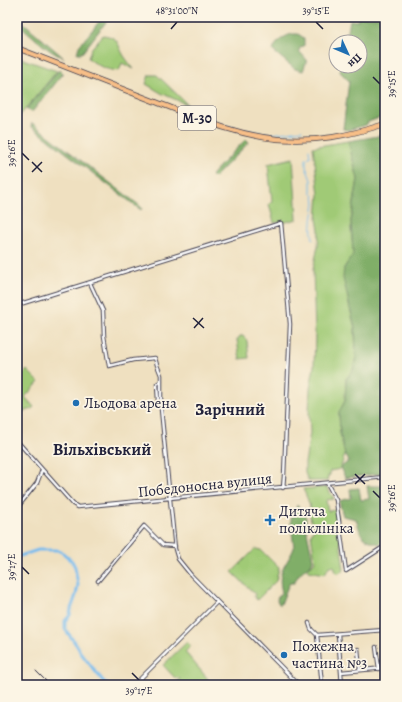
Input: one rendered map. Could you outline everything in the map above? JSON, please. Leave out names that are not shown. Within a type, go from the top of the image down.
[{"type":"highway","name":"М-30","points":[[17,48],[197,118],[248,135],[278,139],[328,139],[385,124]]},
{"type":"street","points":[[17,305],[281,223],[290,332],[284,476],[282,488]]},
{"type":"street","points":[[90,283],[103,311],[104,336],[109,366],[133,360],[155,358],[156,365],[161,375],[161,381],[157,384],[158,401],[161,409],[174,546],[178,558],[186,570],[299,685]]},
{"type":"street","points":[[17,441],[42,470],[37,483],[17,508]]},
{"type":"street","name":"Победоносна вулиця","points":[[42,470],[73,504],[78,507],[327,484],[385,477]]},
{"type":"street","points":[[327,484],[336,500],[346,571],[385,546]]},
{"type":"street","points":[[98,581],[144,526],[163,545],[174,546]]},
{"type":"street","points":[[134,685],[217,602]]},
{"type":"street","points":[[310,623],[311,629],[317,635],[322,685]]},
{"type":"street","points":[[317,635],[385,630]]},
{"type":"street","points":[[338,634],[342,685]]},
{"type":"street","points":[[376,647],[379,669]]},
{"type":"street","points":[[358,649],[360,670]]},
{"type":"street","points":[[341,672],[385,668]]},
{"type":"green space","points":[[17,17],[64,58],[45,47],[17,23]]},
{"type":"green space","points":[[103,17],[110,17],[82,53],[77,53],[79,46]]},
{"type":"green space","points":[[358,17],[385,17],[385,116],[368,122],[366,125],[348,130],[343,129],[349,81],[342,74],[368,74],[368,34],[347,34],[350,20],[358,21]]},
{"type":"green space","points":[[292,34],[298,34],[304,38],[304,46],[300,48],[299,51],[307,60],[303,71],[295,69],[273,51],[280,40]]},
{"type":"green space","points":[[103,35],[115,39],[124,56],[134,69],[122,63],[119,71],[110,70],[88,58],[91,49]]},
{"type":"green space","points":[[17,57],[57,71],[17,119]]},
{"type":"green space","points":[[59,70],[63,74],[32,112],[26,109]]},
{"type":"green space","points":[[149,75],[157,75],[188,105],[161,93],[146,84]]},
{"type":"green space","points":[[32,123],[139,205],[142,208],[141,210],[31,126]]},
{"type":"green space","points":[[385,135],[385,473],[345,478],[341,467],[349,461],[345,455],[340,433],[339,412],[345,401],[346,379],[353,370],[356,357],[355,328],[343,278],[344,268],[353,254],[351,222],[358,179],[348,141]]},
{"type":"green space","points":[[246,139],[249,142],[214,178],[211,175]]},
{"type":"green space","points":[[348,141],[358,179],[351,220],[354,254],[344,268],[349,305],[355,328],[356,357],[353,370],[346,379],[345,401],[339,412],[340,433],[345,455],[340,469],[330,471],[327,481],[308,481],[305,473],[305,463],[310,433],[310,388],[314,367],[315,334],[313,269],[318,246],[319,230],[317,219],[319,194],[313,147]]},
{"type":"green space","points":[[293,158],[297,219],[283,223],[274,223],[269,204],[272,202],[268,164]]},
{"type":"green space","points":[[240,336],[243,336],[247,341],[249,358],[240,359],[237,340]]},
{"type":"green space","points":[[27,370],[39,382],[25,397],[34,407],[30,410],[17,412],[17,381]]},
{"type":"green space","points":[[367,486],[385,486],[385,539],[379,544],[368,540],[363,536],[359,530],[356,519],[343,516],[339,501],[351,498],[350,489],[359,488],[361,500],[369,499]]},
{"type":"green space","points":[[327,487],[334,499],[326,500],[328,511],[336,510],[344,570],[337,574],[334,566],[329,566],[325,574],[308,571],[308,568],[314,563],[315,560],[311,534],[315,527],[311,520],[310,506],[303,489]]},
{"type":"green space","points":[[297,505],[306,517],[306,527],[313,560],[311,565],[301,572],[294,583],[290,583],[281,604],[279,604],[277,600],[278,596],[282,592],[280,579],[281,573],[294,548],[291,515],[294,517]]},
{"type":"green space","points":[[255,549],[261,550],[279,568],[276,581],[257,600],[254,596],[255,594],[232,572]]},
{"type":"green space","points":[[187,642],[191,646],[185,652],[213,685],[178,685],[176,683],[180,678],[175,678],[163,665]]},
{"type":"waterway","points":[[220,124],[238,129],[272,134],[302,130]]},
{"type":"waterway","points":[[309,149],[310,157],[306,159],[306,167],[311,180],[311,192],[315,199],[312,219],[313,239]]},
{"type":"waterway","points":[[17,557],[38,550],[57,550],[72,561],[75,567],[78,585],[70,615],[65,621],[65,629],[80,652],[103,681],[108,685]]},
{"type":"railway","points":[[36,671],[50,685]]},
{"type":"place","name":"Льодова арена","points":[[76,403]]},
{"type":"place","name":"Дитяча поліклініка","points":[[270,520]]},
{"type":"place","name":"Пожежна частина №3","points":[[284,655]]},
{"type":"district","name":"Зарічний","points":[[230,409]]},
{"type":"district","name":"Вільхівський","points":[[102,449]]}]
